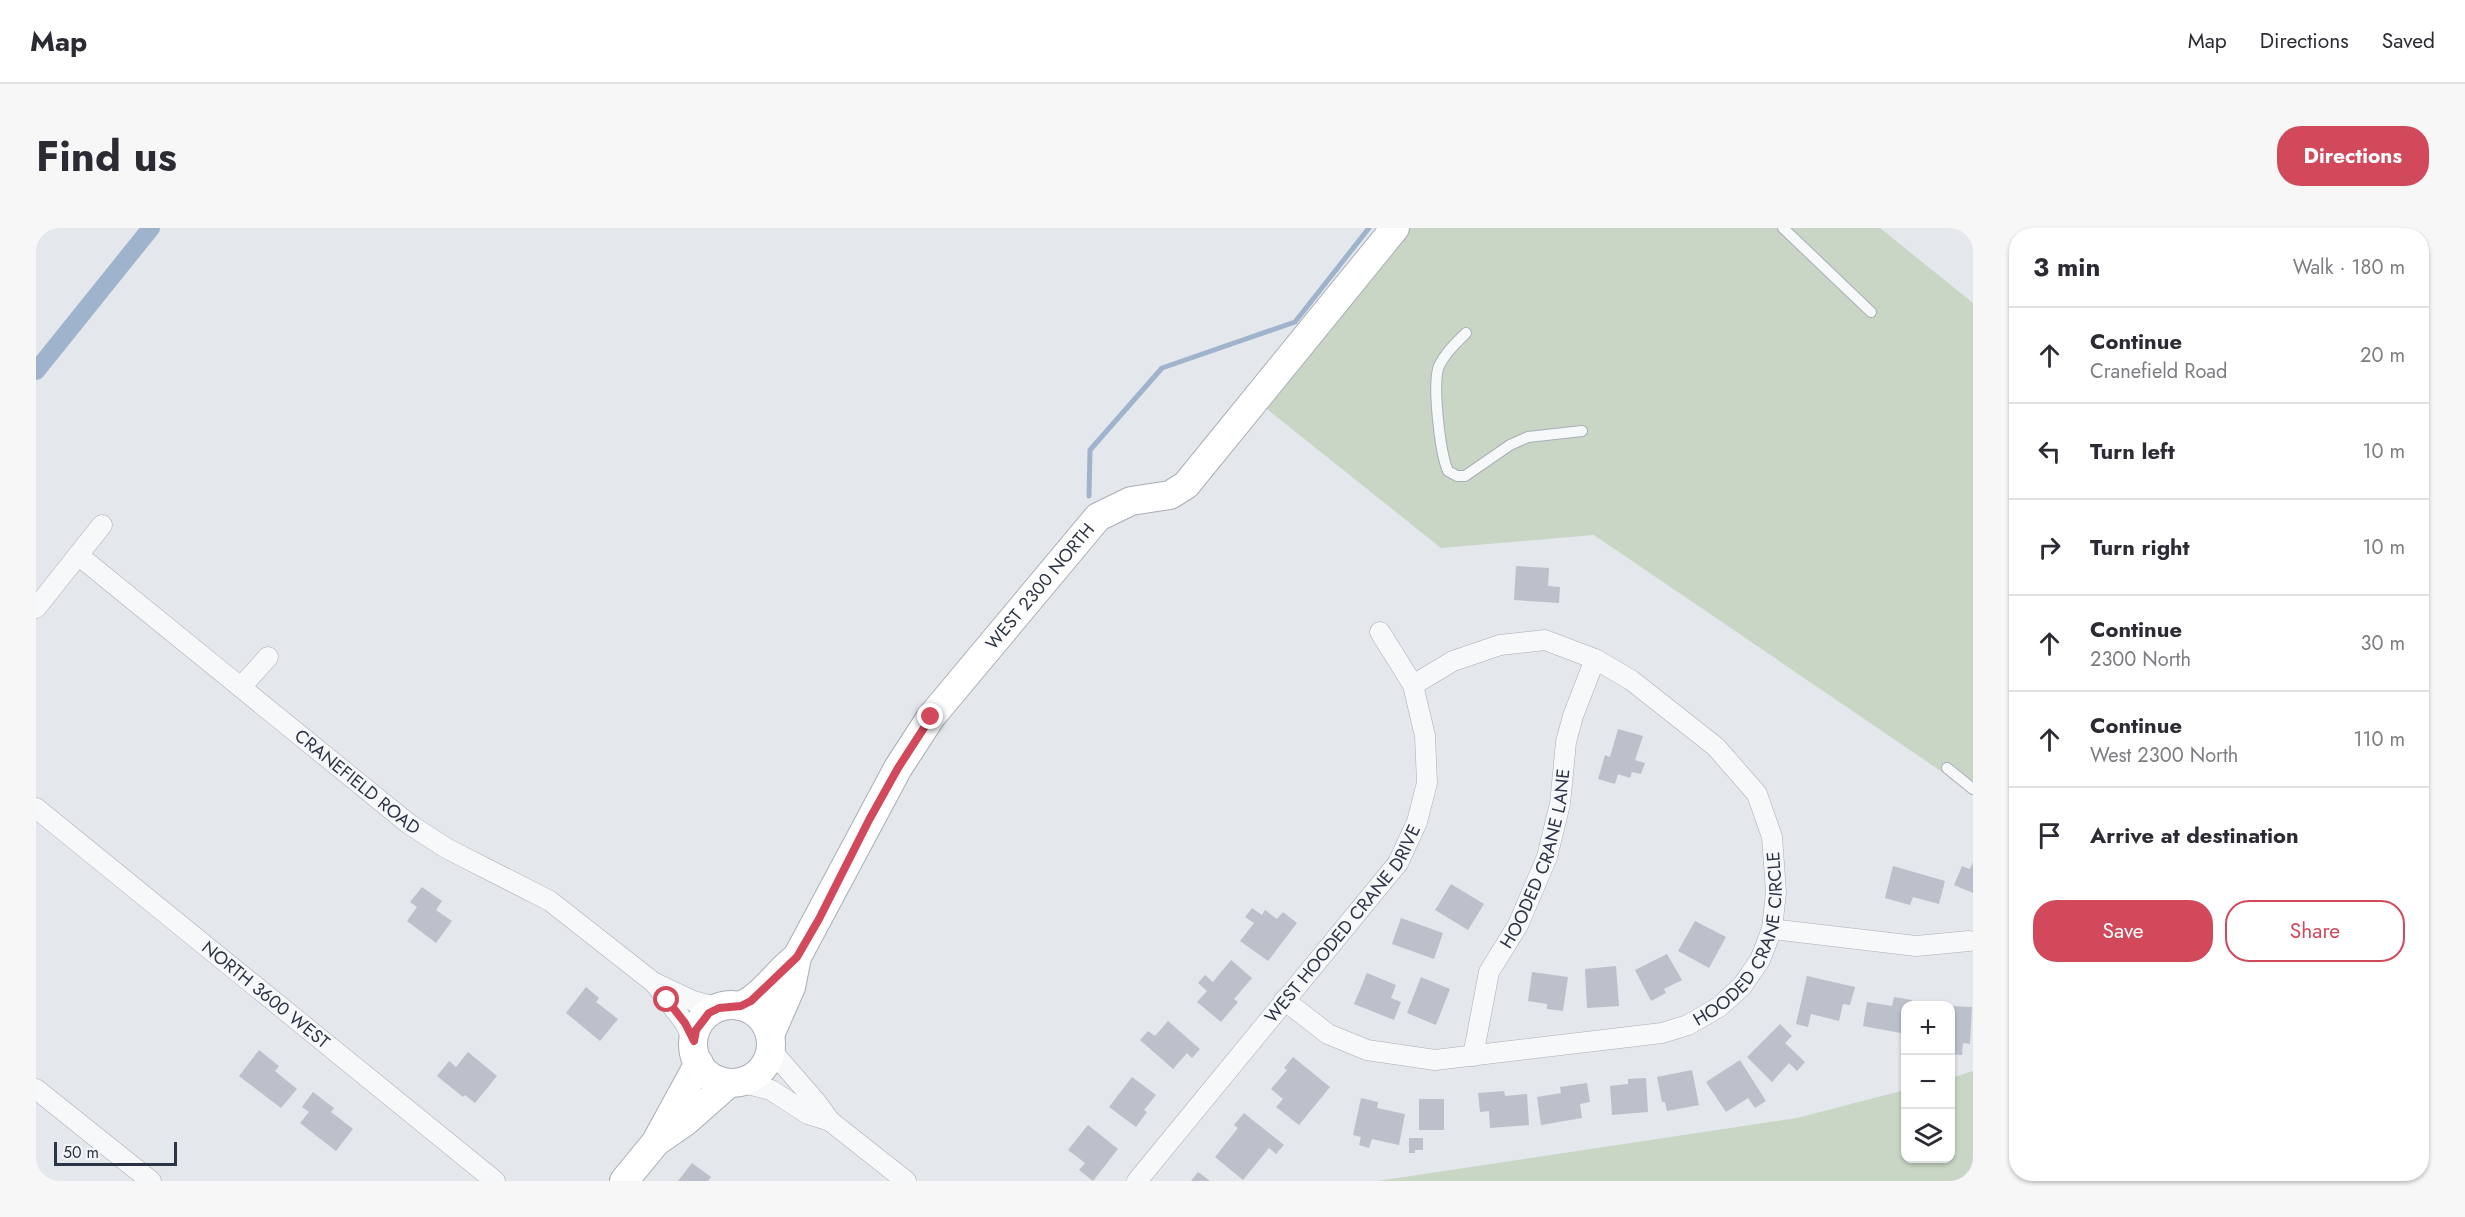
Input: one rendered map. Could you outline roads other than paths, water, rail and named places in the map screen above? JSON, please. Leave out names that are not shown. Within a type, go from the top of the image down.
[{"type":"street","name":"WEST 2300 NORTH","points":[[797,957],[886,789],[931,717],[1098,517],[1131,501],[1152,500],[1170,495],[1186,484],[1395,228]]},
{"type":"street","points":[[36,608],[102,525]]},
{"type":"street","name":"CRANEFIELD ROAD","points":[[78,555],[409,824],[446,848],[550,901],[653,982],[693,1001],[730,1007]]},
{"type":"street","name":"WEST HOODED CRANE DRIVE","points":[[1137,1181],[1398,863],[1417,822],[1427,783],[1425,736],[1413,685],[1380,632]]},
{"type":"street","name":"HOODED CRANE CIRCLE","points":[[1284,1000],[1328,1034],[1367,1050],[1435,1060],[1662,1033],[1688,1024],[1719,1007],[1742,986],[1760,960],[1772,929],[1776,892],[1772,837],[1757,794],[1716,747],[1631,680],[1596,659],[1545,640],[1500,645],[1452,661],[1413,685]]},
{"type":"street","points":[[241,687],[268,657]]},
{"type":"street","name":"HOODED CRANE LANE","points":[[1473,1056],[1489,972],[1518,925],[1547,857],[1560,804],[1566,742],[1573,716],[1596,659]]},
{"type":"street","name":"NORTH 3600 WEST","points":[[36,808],[495,1181]]},
{"type":"street","points":[[1772,929],[1916,946],[1971,939]]},
{"type":"street","points":[[656,1143],[696,1052],[702,1021],[767,988],[797,957]]},
{"type":"street","points":[[624,1181],[656,1143],[734,1082],[761,1071],[767,1061],[770,1042],[791,987],[797,957]]},
{"type":"street","name":"CRANEFIELD ROAD","points":[[653,982],[685,1023],[696,1052]]},
{"type":"street","points":[[730,1007],[760,1016],[770,1042],[830,1121],[906,1181]]},
{"type":"street","points":[[696,1052],[711,1076],[771,1090],[808,1114],[830,1121]]},
{"type":"street","points":[[36,1089],[151,1181]]},
{"type":"lane","points":[[1783,228],[1871,312]]},
{"type":"lane","points":[[1466,333],[1447,353],[1439,366],[1436,377],[1444,457],[1448,471],[1457,476],[1465,476],[1518,441],[1528,437],[1582,431]]},
{"type":"lane","points":[[1947,768],[1973,789]]},
{"type":"waterway","points":[[36,371],[151,228]]},
{"type":"waterway","points":[[1089,496],[1090,450],[1162,368],[1295,322],[1369,228]]}]
